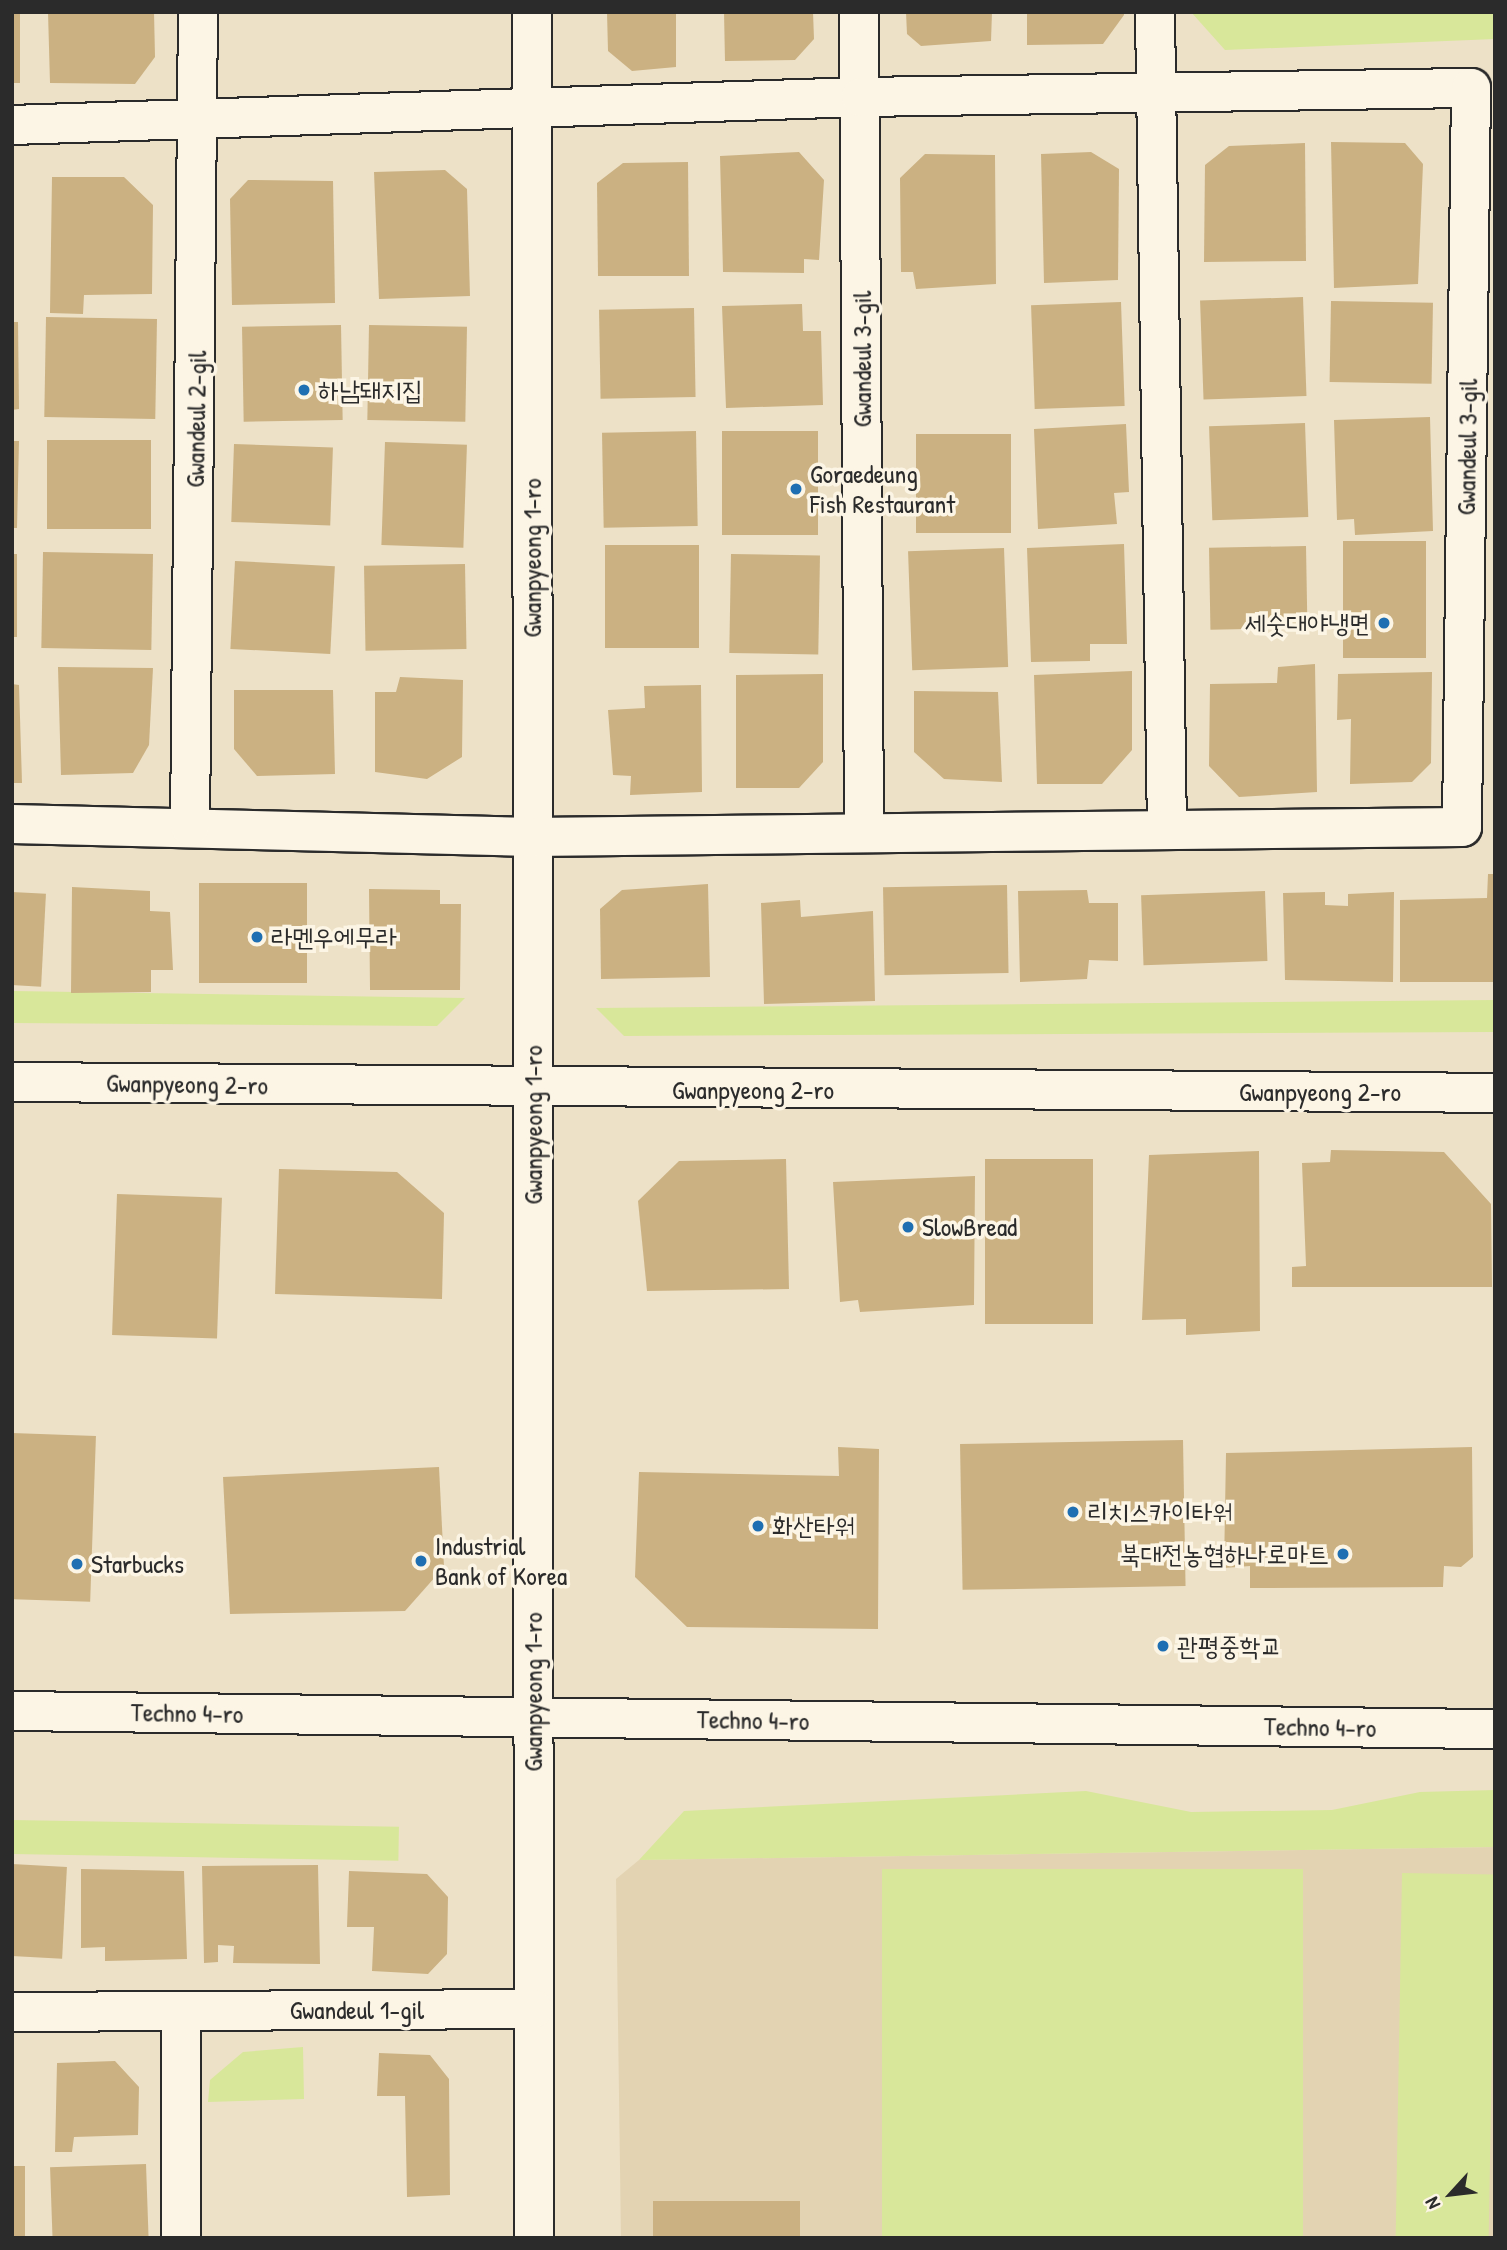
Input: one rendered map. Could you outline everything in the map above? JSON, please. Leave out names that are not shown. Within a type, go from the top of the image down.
[{"type":"street","name":"Gwandeul 2-gil","points":[[190,826],[200,120],[198,12]]},
{"type":"street","name":"Gwanpyeong 1-ro","points":[[532,12],[534,2238]]},
{"type":"street","name":"Gwandeul 3-gil","points":[[859,12],[863,832]]},
{"type":"street","points":[[1155,12],[1167,830]]},
{"type":"street","name":"Gwandeul 3-gil","points":[[531,837],[1462,827],[1471,88],[1155,91]]},
{"type":"street","points":[[12,125],[533,110],[861,97],[1155,91]]},
{"type":"street","points":[[12,824],[190,826],[531,837]]},
{"type":"street","name":"Gwanpyeong 2-ro","points":[[12,1082],[533,1089],[1495,1093]]},
{"type":"street","name":"Techno 4-ro","points":[[12,1711],[1495,1729]]},
{"type":"street","name":"Gwandeul 1-gil","points":[[12,2012],[533,2009]]},
{"type":"street","points":[[181,2011],[181,2238]]},
{"type":"shaded area","points":[[1495,1847],[1495,2238],[621,2238],[616,1879],[639,1860]]},
{"type":"green space","points":[[1191,12],[1495,12],[1495,39],[1225,50]]},
{"type":"green space","points":[[12,991],[465,998],[437,1026],[12,1023]]},
{"type":"green space","points":[[1495,1000],[1495,1032],[624,1036],[596,1008]]},
{"type":"green space","points":[[1495,1790],[1495,1847],[639,1860],[684,1811],[1086,1791],[1191,1812],[1332,1810],[1420,1792]]},
{"type":"green space","points":[[12,1820],[399,1827],[398,1861],[12,1854]]},
{"type":"green space","points":[[882,1869],[1303,1869],[1303,2238],[882,2238]]},
{"type":"green space","points":[[1402,1873],[1495,1875],[1489,2238],[1396,2238]]},
{"type":"green space","points":[[303,2047],[304,2099],[208,2102],[210,2080],[243,2052]]},
{"type":"building","points":[[12,12],[20,12],[20,83],[12,83]]},
{"type":"building","points":[[48,12],[154,12],[155,57],[135,84],[50,83]]},
{"type":"building","points":[[607,12],[676,12],[676,67],[632,71],[608,51]]},
{"type":"building","points":[[724,12],[813,12],[814,39],[795,60],[725,61]]},
{"type":"building","points":[[906,12],[992,12],[991,41],[921,46],[907,34]]},
{"type":"building","points":[[1027,12],[1124,12],[1124,15],[1103,44],[1027,45]]},
{"type":"building","points":[[1331,142],[1405,143],[1423,164],[1418,284],[1334,288]]},
{"type":"building","points":[[1305,143],[1306,261],[1204,262],[1205,165],[1229,146]]},
{"type":"building","points":[[799,152],[824,180],[819,260],[804,259],[804,273],[723,272],[720,156]]},
{"type":"building","points":[[1091,152],[1119,169],[1118,280],[1044,283],[1041,154]]},
{"type":"building","points":[[925,154],[995,155],[996,284],[916,289],[913,272],[901,272],[900,178]]},
{"type":"building","points":[[688,162],[689,276],[598,276],[597,183],[623,163]]},
{"type":"building","points":[[445,170],[467,189],[470,296],[379,299],[374,172]]},
{"type":"building","points":[[52,177],[124,177],[153,205],[152,294],[84,295],[83,314],[50,313]]},
{"type":"building","points":[[248,180],[333,181],[335,303],[232,305],[230,199]]},
{"type":"building","points":[[1303,297],[1306,396],[1204,400],[1200,301]]},
{"type":"building","points":[[1331,301],[1433,303],[1432,384],[1330,382]]},
{"type":"building","points":[[1121,302],[1125,406],[1035,409],[1031,305]]},
{"type":"building","points":[[802,304],[803,331],[821,331],[823,405],[726,408],[722,306]]},
{"type":"building","points":[[694,308],[696,397],[601,399],[599,310]]},
{"type":"building","points":[[46,317],[157,319],[155,419],[44,417]]},
{"type":"building","points":[[12,322],[18,322],[19,409],[12,410]]},
{"type":"building","points":[[341,325],[343,420],[244,422],[242,327]]},
{"type":"building","points":[[369,325],[467,327],[465,422],[367,420]]},
{"type":"building","points":[[1430,417],[1433,531],[1355,535],[1354,519],[1337,520],[1334,420]]},
{"type":"building","points":[[1305,423],[1308,517],[1212,520],[1209,426]]},
{"type":"building","points":[[1126,424],[1129,492],[1114,493],[1117,524],[1038,529],[1034,429]]},
{"type":"building","points":[[696,431],[698,526],[604,528],[602,433]]},
{"type":"building","points":[[722,431],[818,431],[818,535],[722,535]]},
{"type":"building","points":[[916,434],[1011,434],[1011,533],[916,533]]},
{"type":"building","points":[[47,440],[151,440],[151,529],[47,529]]},
{"type":"building","points":[[12,441],[19,441],[17,528],[12,528]]},
{"type":"building","points":[[385,442],[467,445],[463,548],[381,545]]},
{"type":"building","points":[[234,444],[333,447],[330,525],[231,522]]},
{"type":"building","points":[[1343,541],[1426,541],[1426,658],[1343,658]]},
{"type":"building","points":[[1124,544],[1127,644],[1090,644],[1090,661],[1031,662],[1027,548]]},
{"type":"building","points":[[605,545],[699,545],[699,648],[605,648]]},
{"type":"building","points":[[1306,546],[1307,628],[1210,630],[1209,548]]},
{"type":"building","points":[[1004,548],[1008,667],[912,670],[908,551]]},
{"type":"building","points":[[43,552],[153,554],[151,650],[41,648]]},
{"type":"building","points":[[12,554],[17,554],[17,637],[12,637]]},
{"type":"building","points":[[731,554],[820,556],[818,655],[729,653]]},
{"type":"building","points":[[235,561],[335,566],[330,654],[230,649]]},
{"type":"building","points":[[465,564],[466,649],[365,651],[364,566]]},
{"type":"building","points":[[1315,664],[1317,792],[1239,797],[1209,766],[1210,684],[1277,683],[1278,667]]},
{"type":"building","points":[[58,667],[153,668],[149,745],[133,773],[61,775]]},
{"type":"building","points":[[1132,671],[1132,750],[1102,784],[1037,784],[1034,675]]},
{"type":"building","points":[[1432,672],[1431,763],[1412,782],[1350,784],[1351,719],[1337,720],[1338,674]]},
{"type":"building","points":[[823,674],[823,762],[799,788],[736,788],[736,675]]},
{"type":"building","points":[[400,677],[463,680],[462,757],[427,779],[375,772],[375,692],[396,692]]},
{"type":"building","points":[[12,684],[19,685],[22,783],[12,783]]},
{"type":"building","points":[[701,685],[702,792],[630,795],[631,776],[613,775],[608,710],[645,708],[644,686]]},
{"type":"building","points":[[234,690],[333,690],[335,774],[257,776],[234,749]]},
{"type":"building","points":[[914,691],[998,692],[1002,782],[944,779],[914,752]]},
{"type":"building","points":[[1488,874],[1495,874],[1495,982],[1400,982],[1400,900],[1487,898]]},
{"type":"building","points":[[199,883],[307,883],[307,983],[199,983]]},
{"type":"building","points":[[708,884],[710,977],[601,979],[600,909],[622,890]]},
{"type":"building","points":[[1007,885],[1009,973],[885,975],[883,887]]},
{"type":"building","points":[[72,887],[150,891],[150,911],[170,912],[173,970],[151,970],[151,992],[71,993]]},
{"type":"building","points":[[369,889],[440,890],[440,904],[461,904],[460,990],[370,990]]},
{"type":"building","points":[[1087,890],[1089,903],[1118,903],[1118,961],[1089,960],[1087,979],[1020,982],[1018,891]]},
{"type":"building","points":[[1265,891],[1267,961],[1144,965],[1141,895]]},
{"type":"building","points":[[12,892],[46,894],[41,987],[12,985]]},
{"type":"building","points":[[1325,892],[1325,905],[1348,906],[1348,894],[1394,892],[1393,982],[1285,980],[1283,893]]},
{"type":"building","points":[[800,900],[801,917],[873,911],[875,1001],[764,1004],[761,903]]},
{"type":"building","points":[[1331,1150],[1444,1152],[1491,1204],[1492,1287],[1292,1287],[1292,1267],[1306,1266],[1302,1163],[1330,1162]]},
{"type":"building","points":[[1259,1151],[1260,1331],[1186,1335],[1186,1319],[1142,1320],[1149,1155]]},
{"type":"building","points":[[786,1159],[789,1289],[647,1291],[638,1201],[679,1161]]},
{"type":"building","points":[[985,1159],[1093,1159],[1093,1324],[985,1324]]},
{"type":"building","points":[[279,1169],[397,1172],[444,1213],[442,1299],[275,1294]]},
{"type":"building","points":[[975,1176],[974,1305],[860,1312],[858,1300],[840,1302],[833,1182]]},
{"type":"building","points":[[117,1194],[222,1198],[217,1339],[112,1335]]},
{"type":"building","points":[[12,1433],[96,1436],[90,1602],[12,1599]]},
{"type":"building","name":"리치스카이타워","points":[[1183,1440],[1186,1586],[963,1590],[960,1444]]},
{"type":"building","name":"화산타워","points":[[838,1447],[879,1449],[878,1629],[687,1627],[635,1577],[639,1472],[839,1476]]},
{"type":"building","points":[[1472,1447],[1473,1557],[1461,1567],[1444,1566],[1443,1587],[1250,1588],[1250,1566],[1224,1568],[1226,1453]]},
{"type":"building","points":[[439,1467],[444,1567],[405,1611],[230,1614],[223,1477]]},
{"type":"building","points":[[12,1864],[67,1867],[62,1959],[12,1956]]},
{"type":"building","points":[[318,1865],[320,1964],[233,1963],[234,1946],[218,1945],[218,1962],[204,1963],[202,1866]]},
{"type":"building","points":[[81,1869],[184,1871],[187,1959],[105,1961],[105,1947],[81,1948]]},
{"type":"building","points":[[349,1871],[427,1874],[448,1897],[447,1954],[428,1974],[372,1971],[374,1927],[347,1927]]},
{"type":"building","points":[[379,2053],[430,2055],[449,2079],[450,2195],[407,2197],[405,2096],[377,2096]]},
{"type":"building","points":[[115,2061],[139,2087],[138,2135],[74,2137],[72,2152],[55,2152],[57,2063]]},
{"type":"building","points":[[146,2164],[149,2238],[53,2238],[50,2167]]},
{"type":"building","points":[[12,2166],[25,2166],[25,2238],[12,2238]]},
{"type":"building","points":[[653,2201],[800,2201],[800,2238],[653,2238]]},
{"type":"place","name":"하남돼지집","points":[[304,390]]},
{"type":"place","name":"Goraedeung Fish Restaurant","points":[[796,489]]},
{"type":"place","name":"세숫대야냉면","points":[[1384,623]]},
{"type":"place","name":"라멘우에무라","points":[[257,937]]},
{"type":"place","name":"SlowBread","points":[[908,1227]]},
{"type":"place","name":"리치스카이타워","points":[[1073,1512]]},
{"type":"place","name":"화산타워","points":[[758,1526]]},
{"type":"place","name":"북대전농협하나로마트","points":[[1343,1554]]},
{"type":"place","name":"Industrial Bank of Korea","points":[[421,1561]]},
{"type":"place","name":"Starbucks","points":[[77,1564]]},
{"type":"place","name":"관평중학교","points":[[1163,1646]]}]
